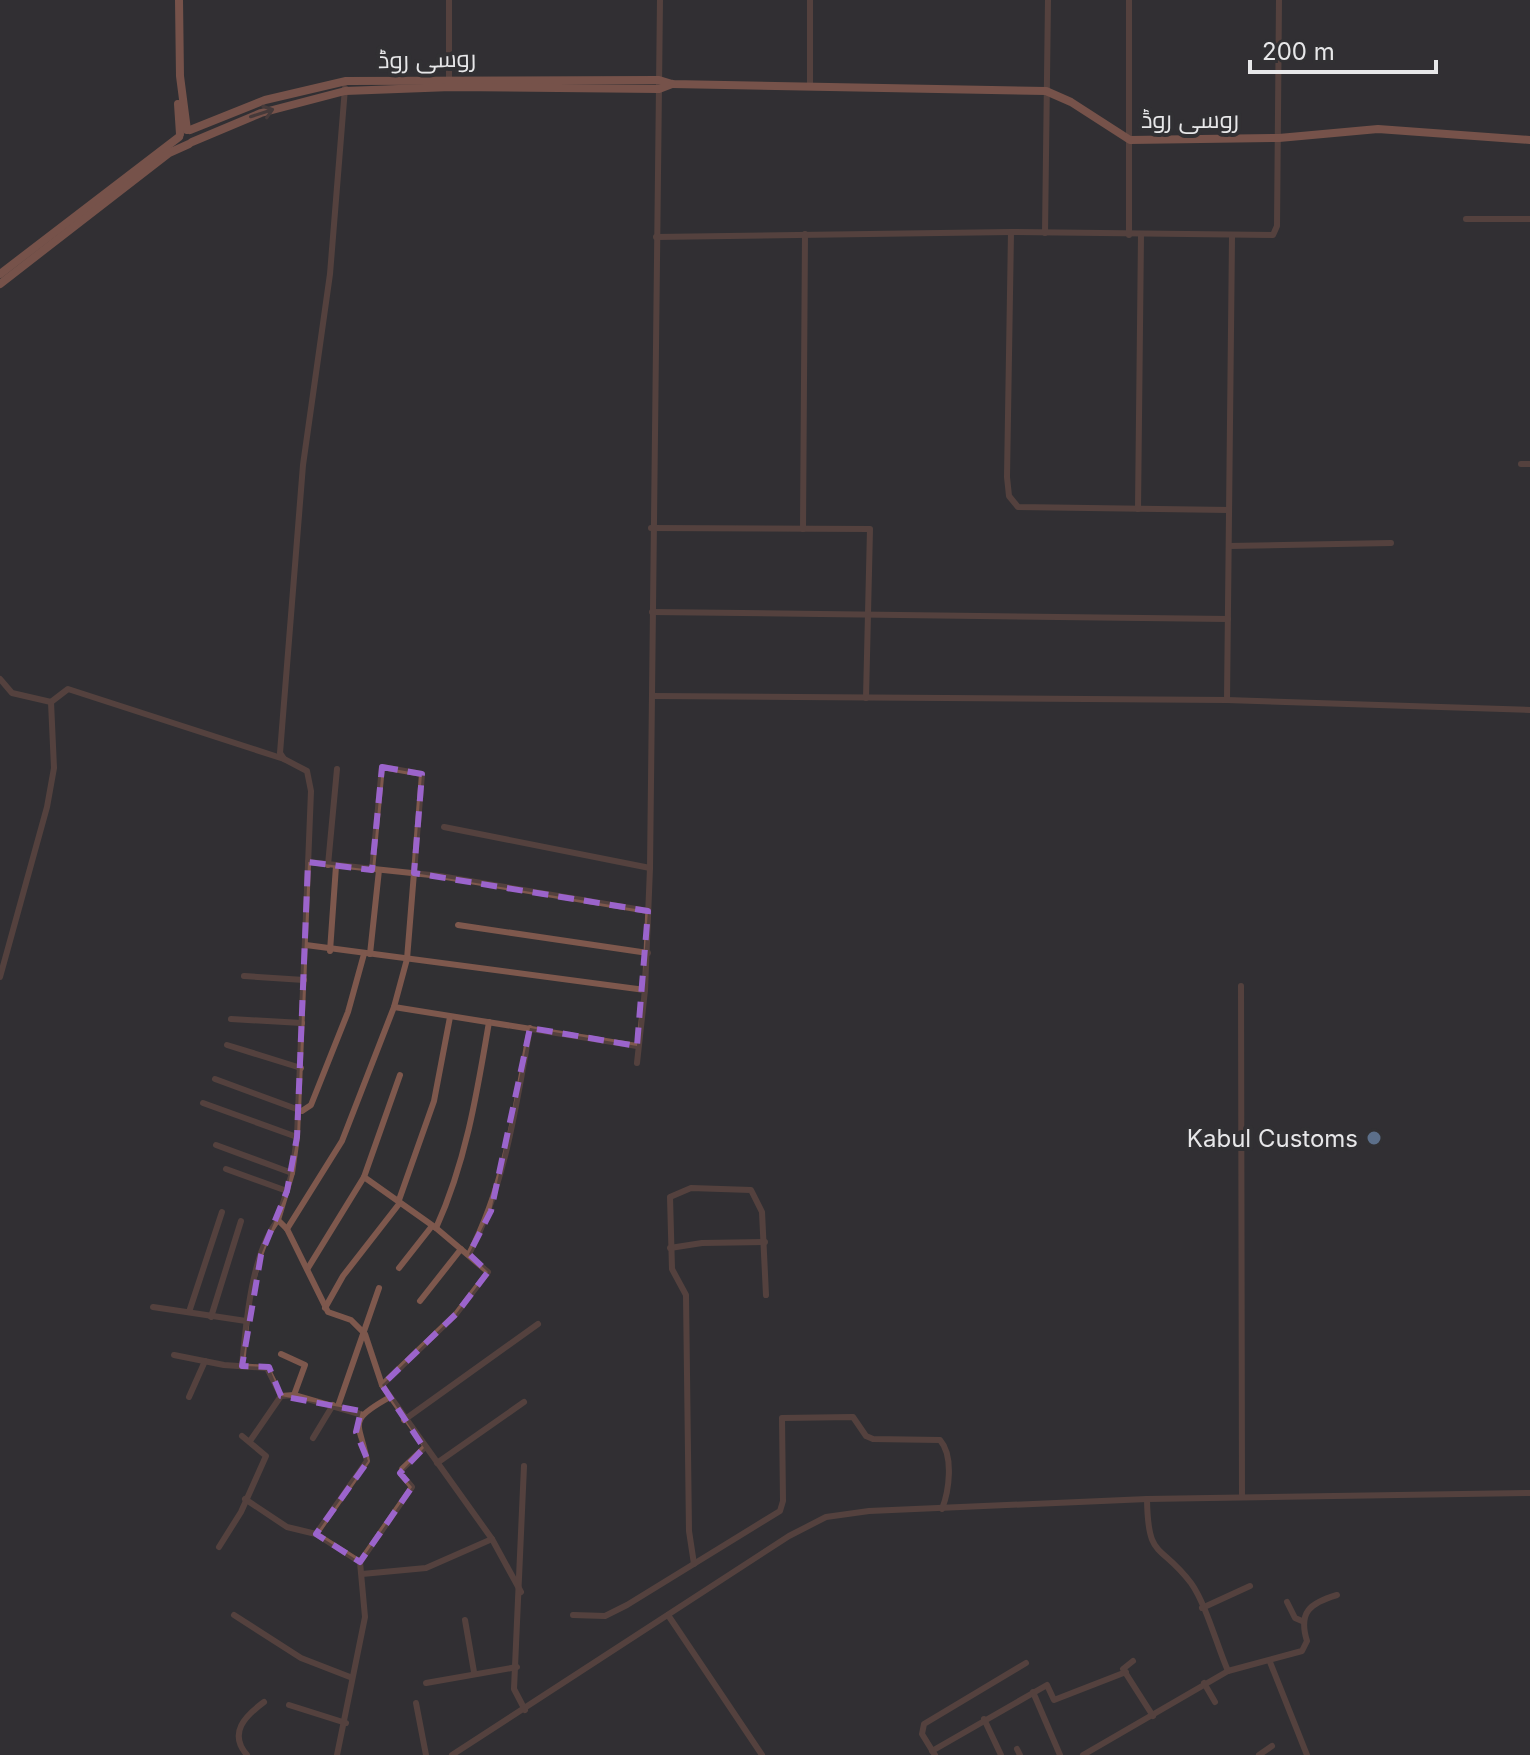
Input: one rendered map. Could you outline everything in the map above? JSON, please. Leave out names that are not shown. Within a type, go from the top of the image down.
[{"type":"main road","points":[[179,0],[184,144],[190,143]]},
{"type":"main road","name":"روسی روڈ","points":[[0,274],[184,133],[265,100],[346,86],[449,78],[659,84]]},
{"type":"main road","name":"روسی روڈ","points":[[0,284],[169,153],[261,113],[346,86],[672,84],[1046,91],[1071,102],[1130,140],[1279,138],[1378,129],[1530,140]]},
{"type":"street","points":[[449,0],[449,78]]},
{"type":"street","points":[[637,1063],[648,953],[650,868],[651,528],[660,0]]},
{"type":"street","points":[[810,0],[810,86]]},
{"type":"street","points":[[1045,233],[1048,0]]},
{"type":"street","points":[[1129,0],[1129,235]]},
{"type":"street","points":[[656,237],[1011,232],[1232,237],[1273,235],[1279,138],[1279,0]]},
{"type":"street","points":[[284,759],[280,753],[303,465],[330,274],[346,86]]},
{"type":"street","points":[[1466,219],[1530,219]]},
{"type":"street","points":[[1011,232],[1009,496],[1018,507],[1229,510]]},
{"type":"street","points":[[803,529],[805,234]]},
{"type":"street","points":[[1138,509],[1141,235]]},
{"type":"street","points":[[1227,700],[1232,237]]},
{"type":"street","points":[[1521,464],[1530,464]]},
{"type":"street","points":[[651,528],[870,529],[866,698]]},
{"type":"street","points":[[1229,546],[1391,543]]},
{"type":"street","points":[[652,612],[1228,619]]},
{"type":"street","points":[[0,679],[12,693],[51,702]]},
{"type":"street","points":[[51,702],[68,689],[284,759],[307,771],[310,780],[297,1137],[287,1191],[278,1220],[261,1255],[246,1321],[242,1366]]},
{"type":"street","points":[[652,696],[1227,700],[1530,710]]},
{"type":"street","points":[[0,977],[47,807],[54,768],[51,702]]},
{"type":"street","points":[[215,1079],[302,1111],[311,1105],[367,954],[382,767],[422,774],[407,959],[394,1007],[342,1141],[287,1229]]},
{"type":"street","points":[[330,951],[337,769]]},
{"type":"street","points":[[444,827],[650,868]]},
{"type":"street","points":[[308,862],[414,873],[648,911]]},
{"type":"street","points":[[458,925],[648,953]]},
{"type":"street","points":[[306,945],[330,951],[645,990]]},
{"type":"street","points":[[244,976],[304,980]]},
{"type":"street","points":[[1241,986],[1242,1496]]},
{"type":"street","points":[[394,1007],[637,1046]]},
{"type":"street","points":[[325,1308],[343,1276],[399,1202],[434,1101],[450,1017]]},
{"type":"street","points":[[231,1019],[302,1023]]},
{"type":"street","points":[[399,1268],[434,1227],[451,1195],[472,1122],[489,1022]]},
{"type":"street","points":[[469,1254],[491,1211],[513,1124],[530,1028]]},
{"type":"street","points":[[227,1045],[301,1068]]},
{"type":"street","points":[[308,1268],[364,1177],[400,1075]]},
{"type":"street","points":[[203,1103],[297,1137]]},
{"type":"street","points":[[216,1145],[292,1173]]},
{"type":"street","points":[[226,1169],[287,1191]]},
{"type":"street","points":[[364,1177],[486,1267],[485,1278],[456,1314],[382,1385]]},
{"type":"street","points":[[694,1564],[689,1531],[686,1295],[672,1269],[670,1197],[691,1188],[751,1190],[762,1212],[766,1295]]},
{"type":"street","points":[[189,1312],[222,1212]]},
{"type":"street","points":[[278,1220],[287,1229],[308,1268],[325,1308],[357,1324],[365,1334],[382,1385],[404,1420],[492,1539],[521,1592]]},
{"type":"street","points":[[211,1317],[241,1221]]},
{"type":"street","points":[[670,1248],[765,1242]]},
{"type":"street","points":[[420,1301],[461,1249]]},
{"type":"street","points":[[313,1438],[336,1405],[365,1334],[379,1288]]},
{"type":"street","points":[[153,1307],[246,1321]]},
{"type":"street","points":[[404,1420],[538,1324]]},
{"type":"street","points":[[281,1354],[305,1365],[294,1395]]},
{"type":"street","points":[[174,1355],[267,1368],[281,1396]]},
{"type":"street","points":[[189,1397],[205,1361]]},
{"type":"street","points":[[281,1396],[294,1395],[363,1415]]},
{"type":"street","points":[[250,1441],[281,1396]]},
{"type":"street","points":[[316,1534],[367,1461],[356,1432],[363,1415],[390,1397]]},
{"type":"street","points":[[437,1463],[524,1402]]},
{"type":"street","points":[[573,1615],[605,1616],[780,1511],[783,1501],[782,1418],[853,1417],[866,1436],[873,1439],[940,1440],[945,1446],[948,1480],[942,1509]]},
{"type":"street","points":[[219,1547],[241,1512],[266,1456],[242,1436]]},
{"type":"street","points":[[337,1755],[346,1723],[350,1677],[365,1617],[360,1562],[412,1487],[401,1474],[402,1469],[424,1448]]},
{"type":"street","points":[[524,1466],[521,1592],[514,1689],[525,1710]]},
{"type":"street","points":[[452,1755],[789,1536],[826,1517],[869,1511],[1147,1499],[1530,1493]]},
{"type":"street","points":[[245,1499],[287,1527],[316,1534],[360,1562]]},
{"type":"street","points":[[1147,1499],[1149,1537],[1158,1553],[1192,1585],[1228,1671]]},
{"type":"street","points":[[362,1574],[426,1568],[492,1539]]},
{"type":"street","points":[[1202,1608],[1250,1586]]},
{"type":"street","points":[[1083,1755],[1228,1671],[1297,1654],[1305,1647],[1302,1621],[1308,1607],[1337,1595]]},
{"type":"street","points":[[1287,1602],[1295,1618],[1302,1621]]},
{"type":"street","points":[[234,1615],[301,1658],[350,1677]]},
{"type":"street","points":[[668,1615],[762,1755]]},
{"type":"street","points":[[465,1620],[474,1672]]},
{"type":"street","points":[[1133,1661],[1123,1666],[1153,1716]]},
{"type":"street","points":[[1270,1662],[1307,1755]]},
{"type":"street","points":[[1026,1663],[924,1724],[920,1729],[933,1753],[984,1719],[1047,1685],[1054,1700],[1126,1672]]},
{"type":"street","points":[[426,1683],[474,1672],[517,1667]]},
{"type":"street","points":[[1204,1683],[1215,1702]]},
{"type":"street","points":[[1033,1692],[1060,1755]]},
{"type":"street","points":[[247,1755],[238,1741],[238,1733],[243,1719],[264,1702]]},
{"type":"street","points":[[416,1703],[426,1755]]},
{"type":"street","points":[[289,1705],[346,1723]]},
{"type":"street","points":[[984,1719],[1001,1755]]},
{"type":"street","points":[[1259,1755],[1272,1746]]},
{"type":"highlighted area","points":[[382,767],[422,774],[414,873],[648,911],[637,1046],[530,1028],[491,1211],[469,1254],[488,1272],[456,1314],[382,1385],[424,1448],[400,1473],[412,1487],[360,1562],[316,1534],[368,1461],[356,1432],[361,1411],[281,1396],[269,1367],[242,1366],[261,1255],[287,1191],[297,1137],[308,862],[372,870]]},
{"type":"place","name":"Kabul Customs","points":[[1374,1138]]}]
